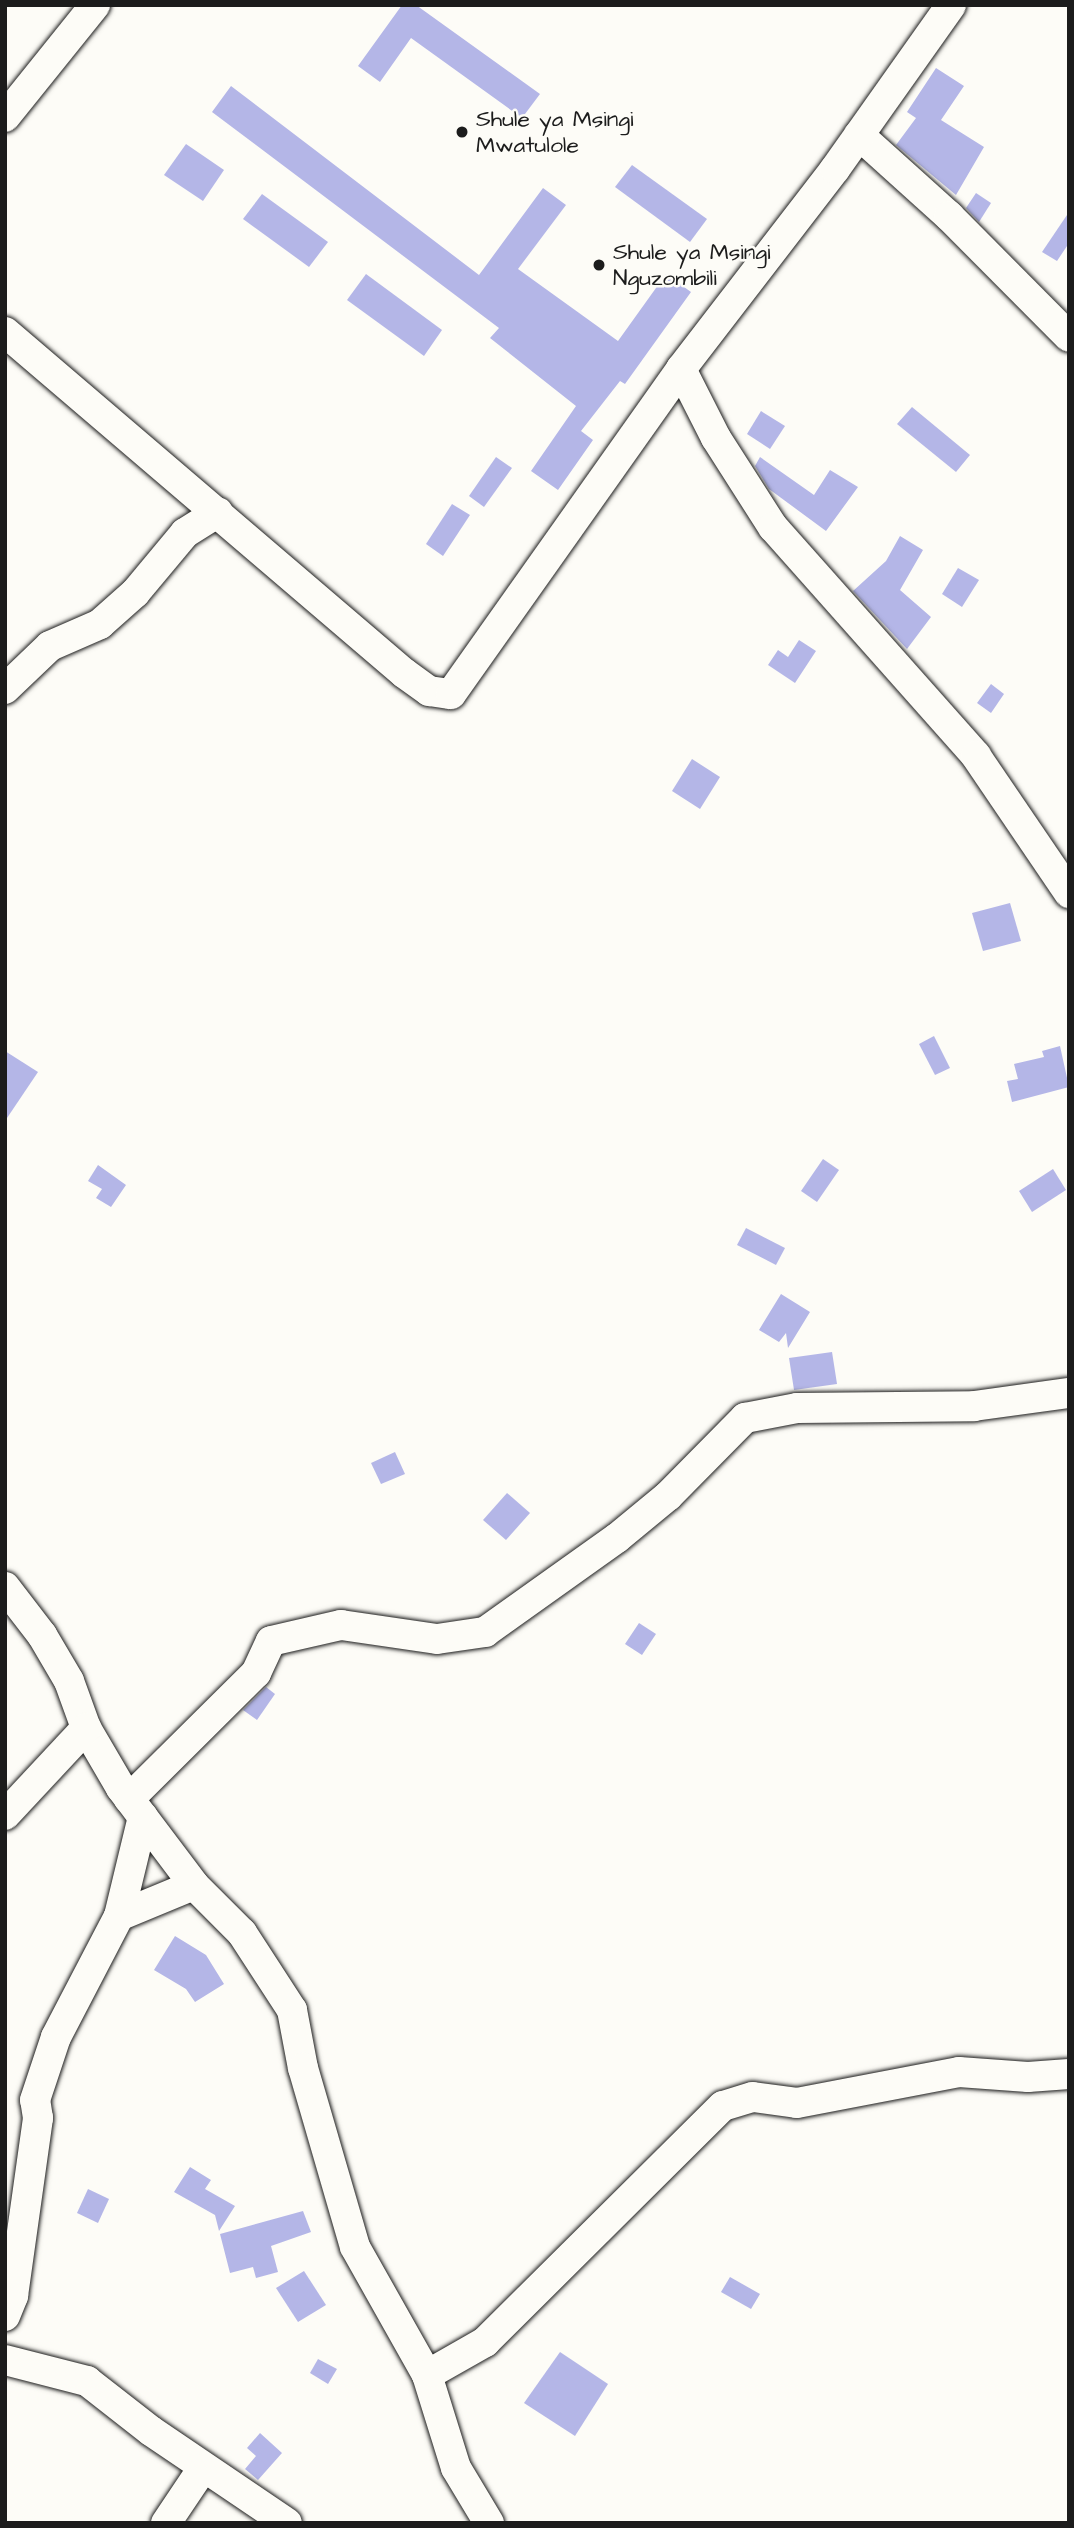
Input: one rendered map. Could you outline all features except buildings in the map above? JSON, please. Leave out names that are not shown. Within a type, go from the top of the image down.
[{"type":"street","points":[[5,332],[404,673],[429,691],[451,694],[681,369],[859,135],[951,5]]},
{"type":"street","points":[[5,117],[84,10]]},
{"type":"street","points":[[859,135],[949,216],[1069,337]]},
{"type":"street","points":[[681,369],[716,438],[773,527],[976,756],[1069,893]]},
{"type":"street","points":[[5,689],[50,646],[100,624],[135,593],[185,533],[218,512]]},
{"type":"street","points":[[5,2316],[13,2296],[38,2118],[35,2100],[56,2037],[119,1916],[136,1808],[256,1673],[272,1640],[299,1638],[341,1625],[437,1639],[485,1632],[617,1538],[668,1496],[745,1418],[797,1408],[974,1406],[1069,1393]]},
{"type":"street","points":[[5,1587],[43,1635],[69,1681],[86,1728],[136,1808],[194,1885],[242,1933],[292,2010],[303,2068],[355,2247],[427,2375],[456,2468],[489,2523]]},
{"type":"street","points":[[5,1815],[86,1728]]},
{"type":"street","points":[[119,1916],[194,1885]]},
{"type":"street","points":[[427,2375],[485,2342],[723,2106],[753,2097],[797,2103],[959,2071],[1028,2077],[1069,2074]]},
{"type":"street","points":[[5,2360],[87,2381],[203,2468],[287,2523]]},
{"type":"street","points":[[166,2523],[203,2468]]},
{"type":"place","name":"Shule ya Msingi Mwatulole","points":[[462,132]]},
{"type":"place","name":"Shule ya Msingi Nguzombili","points":[[599,265]]}]
